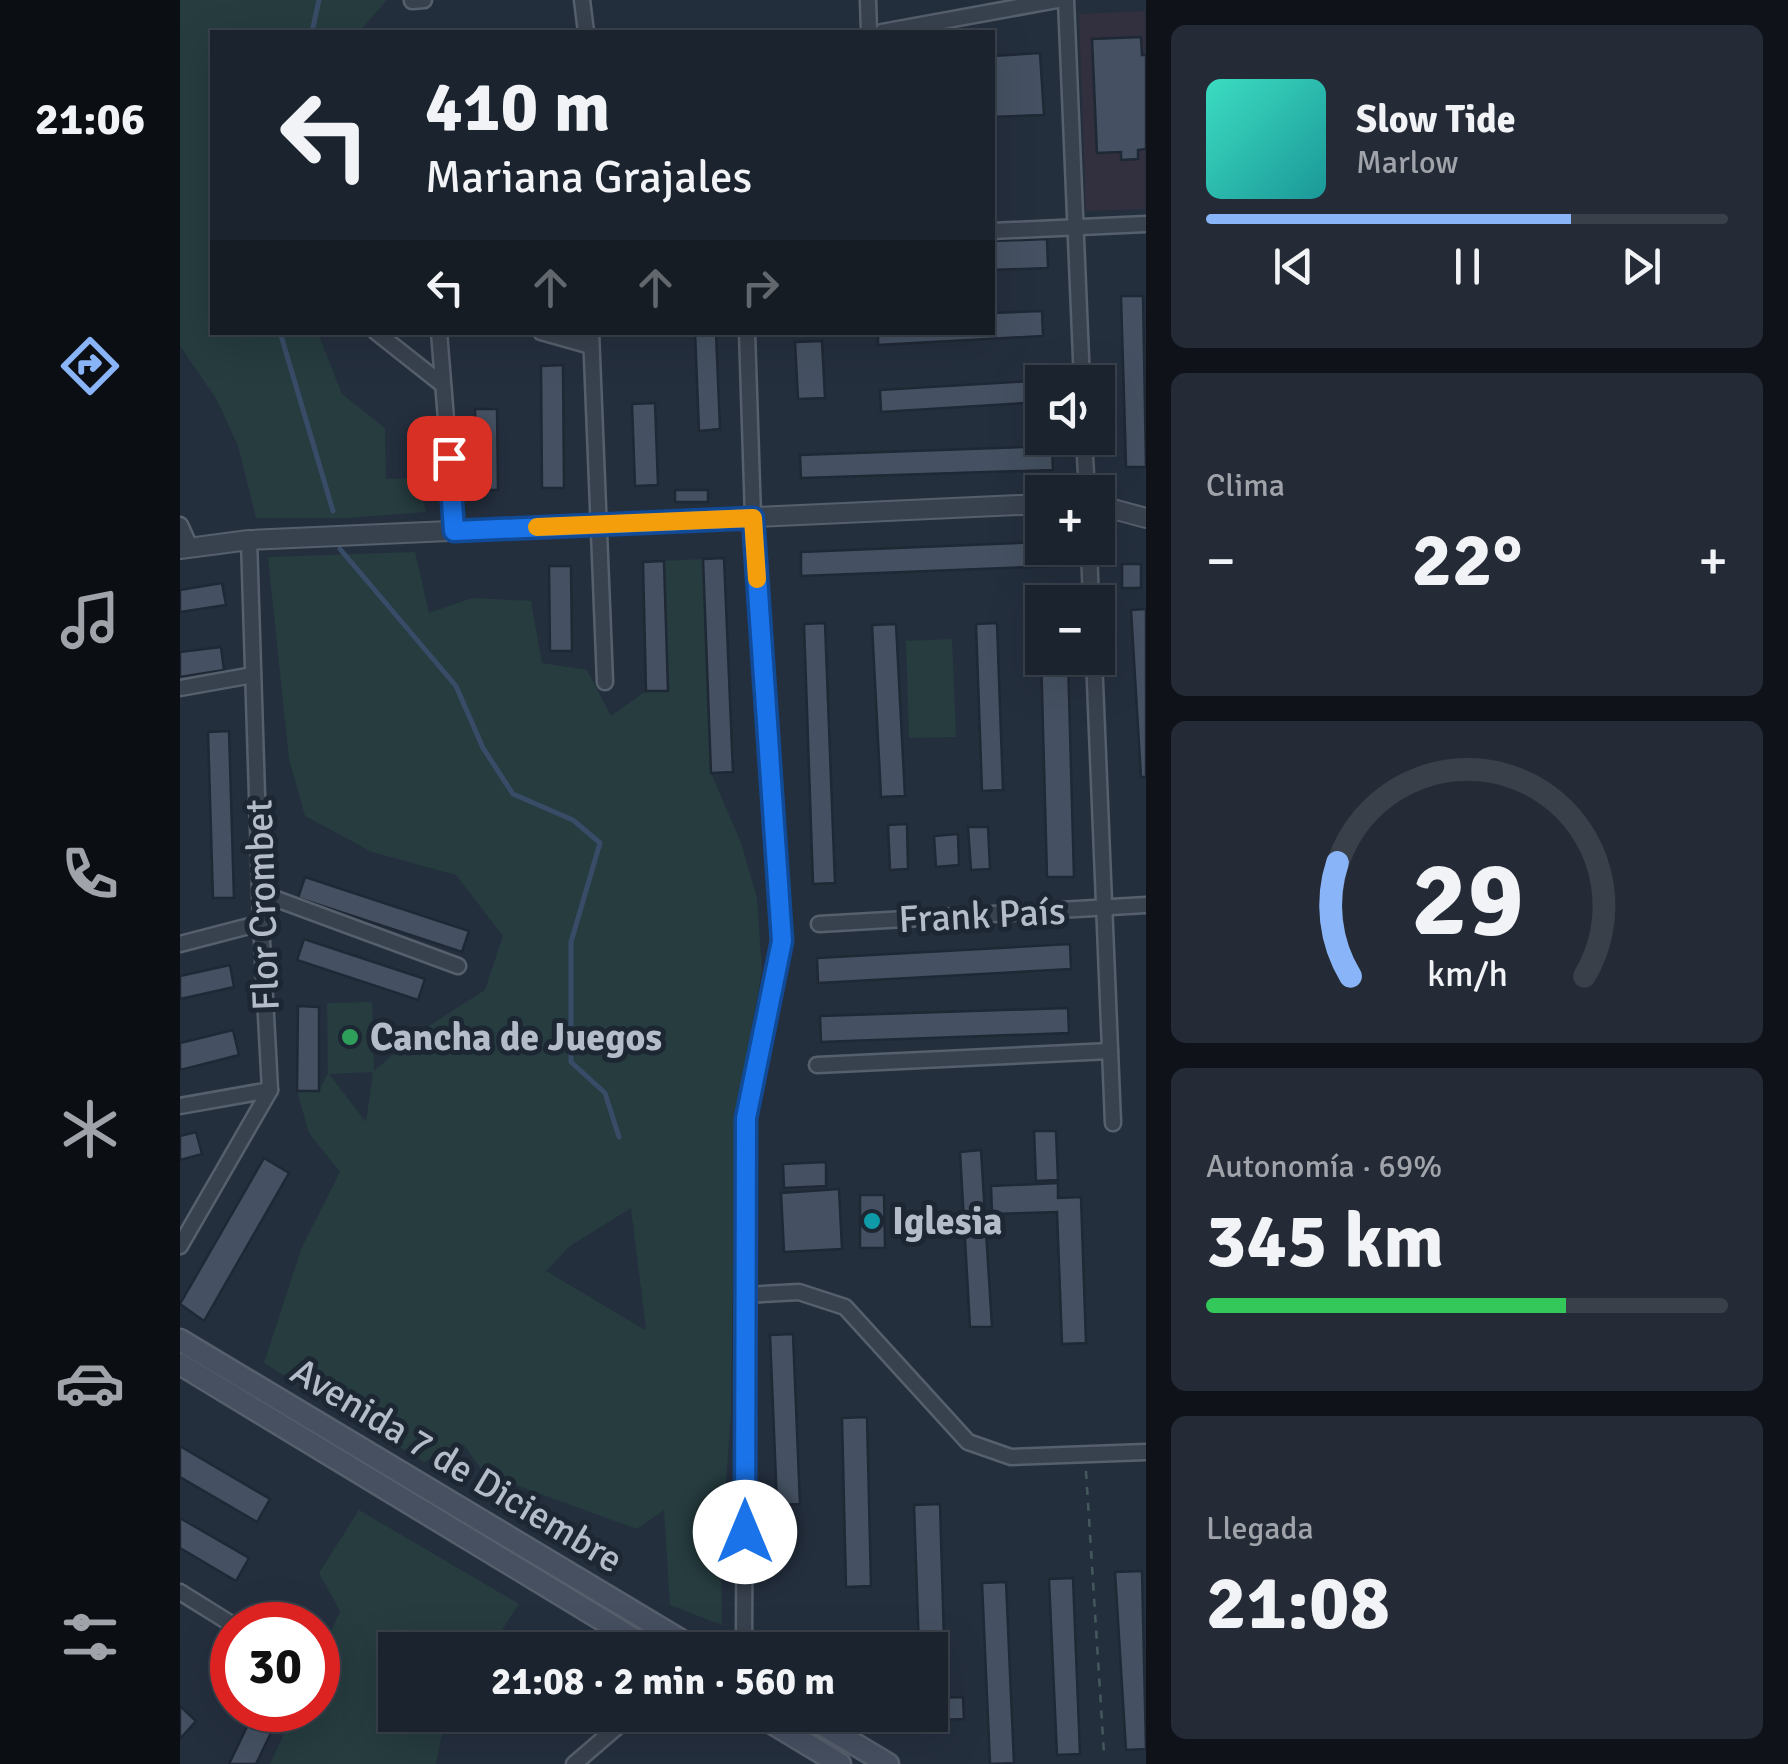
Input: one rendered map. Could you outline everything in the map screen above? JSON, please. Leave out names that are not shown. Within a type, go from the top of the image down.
[{"type":"main road","name":"Avenida 7 de Diciembre","points":[[180,1340],[668,1632]]},
{"type":"main road","name":"Avenida 7 de Diciembre","points":[[180,1364],[622,1632]]},
{"type":"main road","points":[[787,1732],[840,1764]]},
{"type":"main road","points":[[834,1732],[888,1764]]},
{"type":"street","points":[[412,1],[424,0]]},
{"type":"street","points":[[582,0],[586,30]]},
{"type":"street","points":[[868,0],[869,30]]},
{"type":"street","points":[[893,30],[1057,0]]},
{"type":"street","points":[[1066,0],[1081,365]]},
{"type":"street","points":[[995,231],[1146,224]]},
{"type":"street","points":[[380,335],[443,385]]},
{"type":"street","points":[[439,335],[454,531]]},
{"type":"street","points":[[562,335],[591,339],[605,682]]},
{"type":"street","points":[[744,1632],[746,1118],[782,941],[753,518],[746,335]]},
{"type":"street","points":[[180,525],[185,548],[249,540],[1025,505]]},
{"type":"street","points":[[1115,510],[1146,518]]},
{"type":"street","name":"Flor Crombet","points":[[249,540],[270,1090]]},
{"type":"street","points":[[180,688],[254,675]]},
{"type":"street","points":[[1095,675],[1113,1123]]},
{"type":"street","points":[[260,893],[458,966]]},
{"type":"street","name":"Frank País","points":[[818,924],[1146,905]]},
{"type":"street","points":[[180,944],[261,922]]},
{"type":"street","points":[[817,1065],[1110,1051]]},
{"type":"street","points":[[180,1106],[270,1090]]},
{"type":"street","points":[[180,1246],[270,1090]]},
{"type":"street","points":[[746,1296],[798,1292],[846,1307],[968,1442],[1011,1457],[1146,1452]]},
{"type":"street","points":[[180,1592],[210,1611]]},
{"type":"street","points":[[574,1764],[611,1732]]},
{"type":"path","points":[[1085,1455],[1104,1754]]},
{"type":"shaded area","points":[[1145,11],[1145,209],[1086,211],[1079,14]]},
{"type":"green space","points":[[180,0],[387,0],[361,30],[210,30],[210,335],[319,335],[342,394],[385,428],[386,479],[417,478],[426,512],[349,518],[256,518],[238,446],[217,400],[180,346]]},
{"type":"green space","points":[[415,552],[429,613],[472,598],[531,601],[542,663],[587,670],[611,716],[646,691],[667,690],[664,561],[703,559],[711,773],[741,843],[757,898],[762,971],[735,1119],[731,1414],[721,1549],[722,1625],[670,1605],[664,1510],[637,1529],[485,1474],[463,1444],[424,1462],[264,1363],[302,1247],[340,1172],[309,1133],[297,1091],[319,1091],[328,1073],[327,1003],[372,1002],[374,1071],[418,1033],[485,990],[503,936],[456,875],[372,852],[305,816],[289,759],[268,557]],"holes":[[[373,1073],[366,1122],[329,1074]],[[631,1208],[646,1329],[645,1330],[546,1271],[570,1246]]]},
{"type":"green space","points":[[952,639],[956,737],[909,738],[906,641]]},
{"type":"green space","points":[[359,1510],[519,1604],[501,1632],[378,1632],[378,1732],[443,1732],[436,1764],[270,1764],[285,1732],[340,1732],[340,1602],[335,1602],[319,1573]]},
{"type":"building","points":[[1141,37],[1142,55],[1146,55],[1146,149],[1138,150],[1138,159],[1121,160],[1121,152],[1097,153],[1092,39]]},
{"type":"building","points":[[1040,53],[1044,115],[995,117],[995,56]]},
{"type":"building","points":[[1047,239],[1048,268],[995,270],[995,241]]},
{"type":"building","points":[[1121,296],[1143,296],[1146,467],[1126,467]]},
{"type":"building","points":[[1042,311],[1043,336],[878,345],[878,335],[995,335],[995,313]]},
{"type":"building","points":[[695,335],[716,335],[720,429],[699,431]]},
{"type":"building","points":[[822,341],[825,398],[798,399],[795,342]]},
{"type":"building","points":[[563,365],[564,488],[542,488],[541,366]]},
{"type":"building","points":[[1025,381],[1025,403],[881,412],[880,390]]},
{"type":"building","points":[[655,403],[658,485],[635,486],[632,404]]},
{"type":"building","points":[[475,409],[497,409],[498,490],[477,490]]},
{"type":"building","points":[[1025,447],[1025,455],[1052,455],[1053,470],[801,478],[800,455]]},
{"type":"building","points":[[675,490],[708,490],[708,502],[675,502]]},
{"type":"building","points":[[1025,543],[1025,565],[1056,566],[801,576],[801,552]]},
{"type":"building","points":[[724,558],[733,772],[711,773],[703,559]]},
{"type":"building","points":[[664,561],[668,691],[646,691],[643,562]]},
{"type":"building","points":[[1122,564],[1141,564],[1141,588],[1122,588]]},
{"type":"building","points":[[549,566],[571,566],[572,651],[550,651]]},
{"type":"building","points":[[222,583],[226,605],[180,612],[180,590]]},
{"type":"building","points":[[1146,609],[1146,777],[1141,777],[1131,610]]},
{"type":"building","points":[[825,623],[835,883],[813,884],[804,624]]},
{"type":"building","points":[[997,623],[1003,790],[982,791],[976,624]]},
{"type":"building","points":[[896,624],[905,796],[881,797],[872,625]]},
{"type":"building","points":[[221,647],[224,670],[180,677],[180,652]]},
{"type":"building","points":[[1042,675],[1068,675],[1074,877],[1047,877]]},
{"type":"building","points":[[229,731],[234,898],[213,898],[208,732]]},
{"type":"building","points":[[907,824],[908,869],[890,870],[888,825]]},
{"type":"building","points":[[968,827],[988,827],[990,869],[971,870]]},
{"type":"building","points":[[958,834],[959,865],[936,867],[934,836]]},
{"type":"building","points":[[305,877],[469,931],[462,952],[298,898]]},
{"type":"building","points":[[304,939],[425,979],[418,1000],[297,960]]},
{"type":"building","points":[[1070,944],[1071,969],[818,983],[817,958]]},
{"type":"building","points":[[230,965],[234,987],[180,999],[180,976]]},
{"type":"building","points":[[298,1006],[319,1007],[319,1091],[297,1091]]},
{"type":"building","points":[[1068,1008],[1069,1033],[821,1042],[820,1016]]},
{"type":"building","points":[[233,1030],[239,1055],[180,1070],[180,1043]]},
{"type":"building","points":[[1034,1131],[1056,1131],[1058,1180],[1036,1181]]},
{"type":"building","points":[[196,1132],[202,1154],[180,1160],[180,1136]]},
{"type":"building","points":[[981,1150],[992,1327],[970,1327],[960,1152]]},
{"type":"building","points":[[264,1158],[289,1173],[204,1321],[180,1304]]},
{"type":"building","points":[[826,1162],[826,1186],[784,1188],[783,1164]]},
{"type":"building","points":[[1058,1183],[1058,1198],[1081,1197],[1086,1343],[1062,1344],[1057,1212],[992,1214],[991,1186]]},
{"type":"building","points":[[839,1189],[842,1249],[784,1252],[781,1193]]},
{"type":"building","name":"Iglesia","points":[[860,1195],[884,1195],[885,1248],[860,1248]]},
{"type":"building","points":[[793,1334],[800,1504],[777,1505],[770,1335]]},
{"type":"building","points":[[867,1417],[871,1586],[846,1587],[842,1418]]},
{"type":"building","points":[[180,1446],[270,1499],[257,1522],[180,1477]]},
{"type":"building","points":[[940,1504],[944,1632],[918,1632],[914,1505]]},
{"type":"building","points":[[180,1518],[249,1558],[236,1581],[180,1548]]},
{"type":"building","points":[[1142,1571],[1146,1749],[1126,1750],[1115,1572]]},
{"type":"building","points":[[1073,1578],[1080,1754],[1057,1755],[1049,1579]]},
{"type":"building","points":[[1006,1582],[1014,1763],[990,1764],[982,1583]]},
{"type":"building","points":[[963,1697],[964,1719],[948,1720],[948,1698]]},
{"type":"building","points":[[180,1706],[196,1721],[180,1739]]},
{"type":"building","points":[[244,1732],[271,1732],[256,1764],[229,1764]]},
{"type":"waterway","points":[[312,30],[319,0]]},
{"type":"waterway","points":[[281,335],[333,511]]},
{"type":"waterway","points":[[340,549],[456,686],[483,748],[513,794],[573,820],[600,843],[571,942],[571,1062],[605,1093],[619,1137]]},
{"type":"slow traffic","points":[[537,527],[753,518],[757,579]]},
{"type":"place","name":"Cancha de Juegos","points":[[350,1037]]},
{"type":"place","name":"Iglesia","points":[[872,1221]]},
{"type":"route","points":[[449,458],[454,531],[753,518],[782,941],[746,1118],[745,1532]]}]
